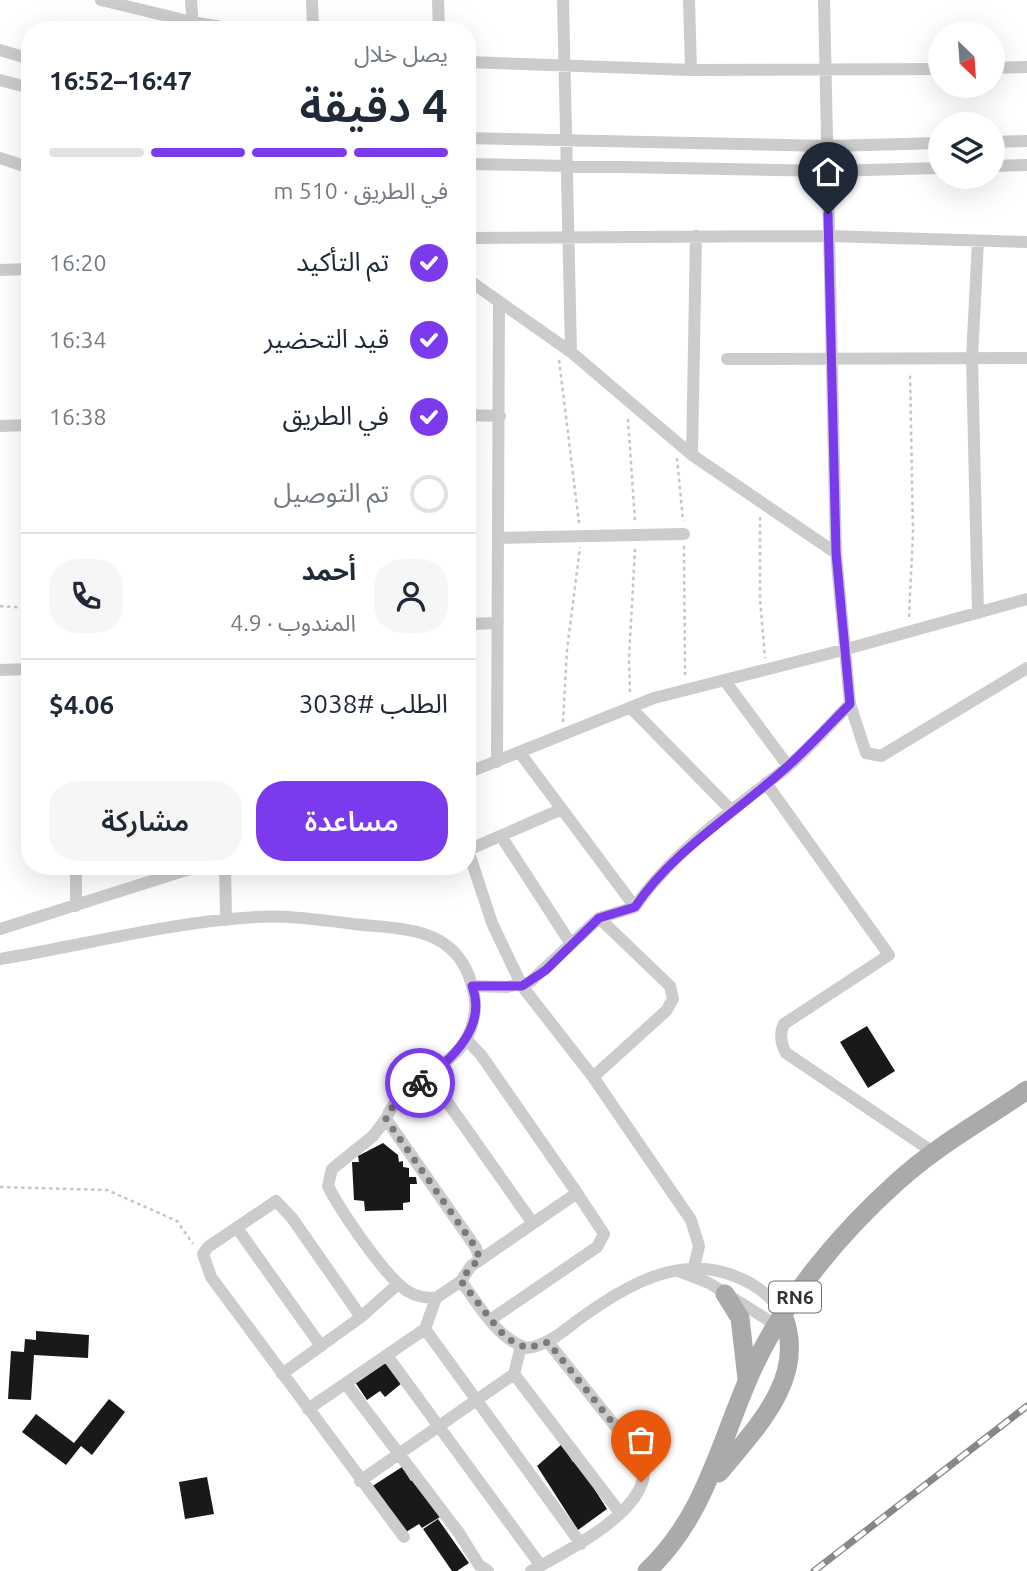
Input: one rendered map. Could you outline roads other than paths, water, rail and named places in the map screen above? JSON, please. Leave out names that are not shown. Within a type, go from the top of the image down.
[{"type":"main road","name":"RN6","points":[[647,1571],[673,1541],[707,1487],[747,1382],[780,1320],[863,1216],[897,1182],[933,1152],[1027,1090]]},
{"type":"main road","points":[[725,1294],[742,1325],[747,1382]]},
{"type":"main road","points":[[707,1487],[778,1395],[790,1363],[791,1343],[780,1320]]},
{"type":"street","points":[[101,0],[175,21]]},
{"type":"street","points":[[191,0],[193,21]]},
{"type":"street","points":[[312,0],[313,21]]},
{"type":"street","points":[[438,0],[439,21]]},
{"type":"street","points":[[564,0],[571,352]]},
{"type":"street","points":[[689,0],[691,70]]},
{"type":"street","points":[[824,0],[836,553],[850,704],[866,752],[881,756],[1027,668]]},
{"type":"street","points":[[0,50],[21,56]]},
{"type":"street","points":[[476,62],[691,70],[928,69]]},
{"type":"street","points":[[1005,68],[1027,67]]},
{"type":"street","points":[[0,80],[21,86]]},
{"type":"street","points":[[476,138],[829,146],[928,143]]},
{"type":"street","points":[[1005,142],[1027,141]]},
{"type":"street","points":[[0,158],[21,165]]},
{"type":"street","points":[[476,164],[829,171],[928,168]]},
{"type":"street","points":[[1005,166],[1027,165]]},
{"type":"street","points":[[692,455],[696,236]]},
{"type":"street","points":[[476,238],[828,236],[1027,242]]},
{"type":"street","points":[[978,241],[972,358],[978,613]]},
{"type":"street","points":[[0,270],[21,269]]},
{"type":"street","points":[[476,285],[571,352],[692,455],[760,504],[836,553]]},
{"type":"street","points":[[497,762],[499,302]]},
{"type":"street","points":[[727,359],[1027,358]]},
{"type":"street","points":[[476,415],[500,416]]},
{"type":"street","points":[[0,426],[21,425]]},
{"type":"street","points":[[499,538],[684,534]]},
{"type":"street","points":[[476,770],[631,708],[685,691],[1027,598]]},
{"type":"street","points":[[476,623],[498,622]]},
{"type":"street","points":[[0,670],[21,669]]},
{"type":"street","points":[[725,681],[788,766]]},
{"type":"street","points":[[472,986],[522,986],[546,970],[599,918],[635,907],[648,888],[731,810],[788,766],[850,704]]},
{"type":"street","points":[[631,708],[731,810]]},
{"type":"street","points":[[520,753],[635,907]]},
{"type":"street","points":[[766,783],[889,955],[784,1024],[781,1036],[784,1049],[933,1152]]},
{"type":"street","points":[[476,846],[562,809]]},
{"type":"street","points":[[501,836],[571,944]]},
{"type":"street","points":[[476,874],[492,923],[522,986],[593,1077],[691,1220],[699,1246],[694,1267]]},
{"type":"street","points":[[76,875],[76,906]]},
{"type":"street","points":[[0,929],[171,875]]},
{"type":"street","points":[[225,875],[226,920]]},
{"type":"street","points":[[0,959],[131,933],[259,917],[415,930],[446,942],[463,963],[472,986],[475,1007],[466,1039],[444,1066],[395,1102],[373,1136],[332,1169],[328,1186],[347,1218],[398,1284],[410,1293],[436,1298]]},
{"type":"street","points":[[593,1077],[666,1011],[673,999],[670,986],[599,918]]},
{"type":"street","points":[[466,1039],[481,1055],[602,1228],[603,1239],[597,1247],[490,1320]]},
{"type":"street","points":[[429,1076],[533,1222]]},
{"type":"street","points":[[386,1119],[470,1237],[480,1260]]},
{"type":"street","points":[[308,1409],[388,1357],[425,1329],[436,1298],[461,1281],[471,1266],[576,1193]]},
{"type":"street","points":[[361,1317],[292,1218],[276,1201],[208,1247],[203,1259],[206,1270],[404,1537]]},
{"type":"street","points":[[237,1228],[321,1346]]},
{"type":"street","points":[[461,1281],[490,1320],[510,1340],[531,1348],[548,1342],[603,1302],[642,1280],[694,1267],[722,1272],[752,1283],[773,1300],[780,1320]]},
{"type":"street","points":[[678,1271],[709,1283],[725,1294],[780,1320]]},
{"type":"street","points":[[282,1374],[361,1317],[398,1284]]},
{"type":"street","points":[[425,1329],[475,1402],[581,1544]]},
{"type":"street","points":[[388,1357],[536,1568],[581,1544],[620,1513],[637,1492],[644,1468],[636,1452],[548,1342]]},
{"type":"street","points":[[360,1481],[514,1374],[521,1346]]},
{"type":"street","points":[[514,1374],[620,1513]]},
{"type":"street","points":[[346,1384],[459,1533],[479,1565],[488,1571]]},
{"type":"railway","points":[[814,1571],[1027,1406]]}]
